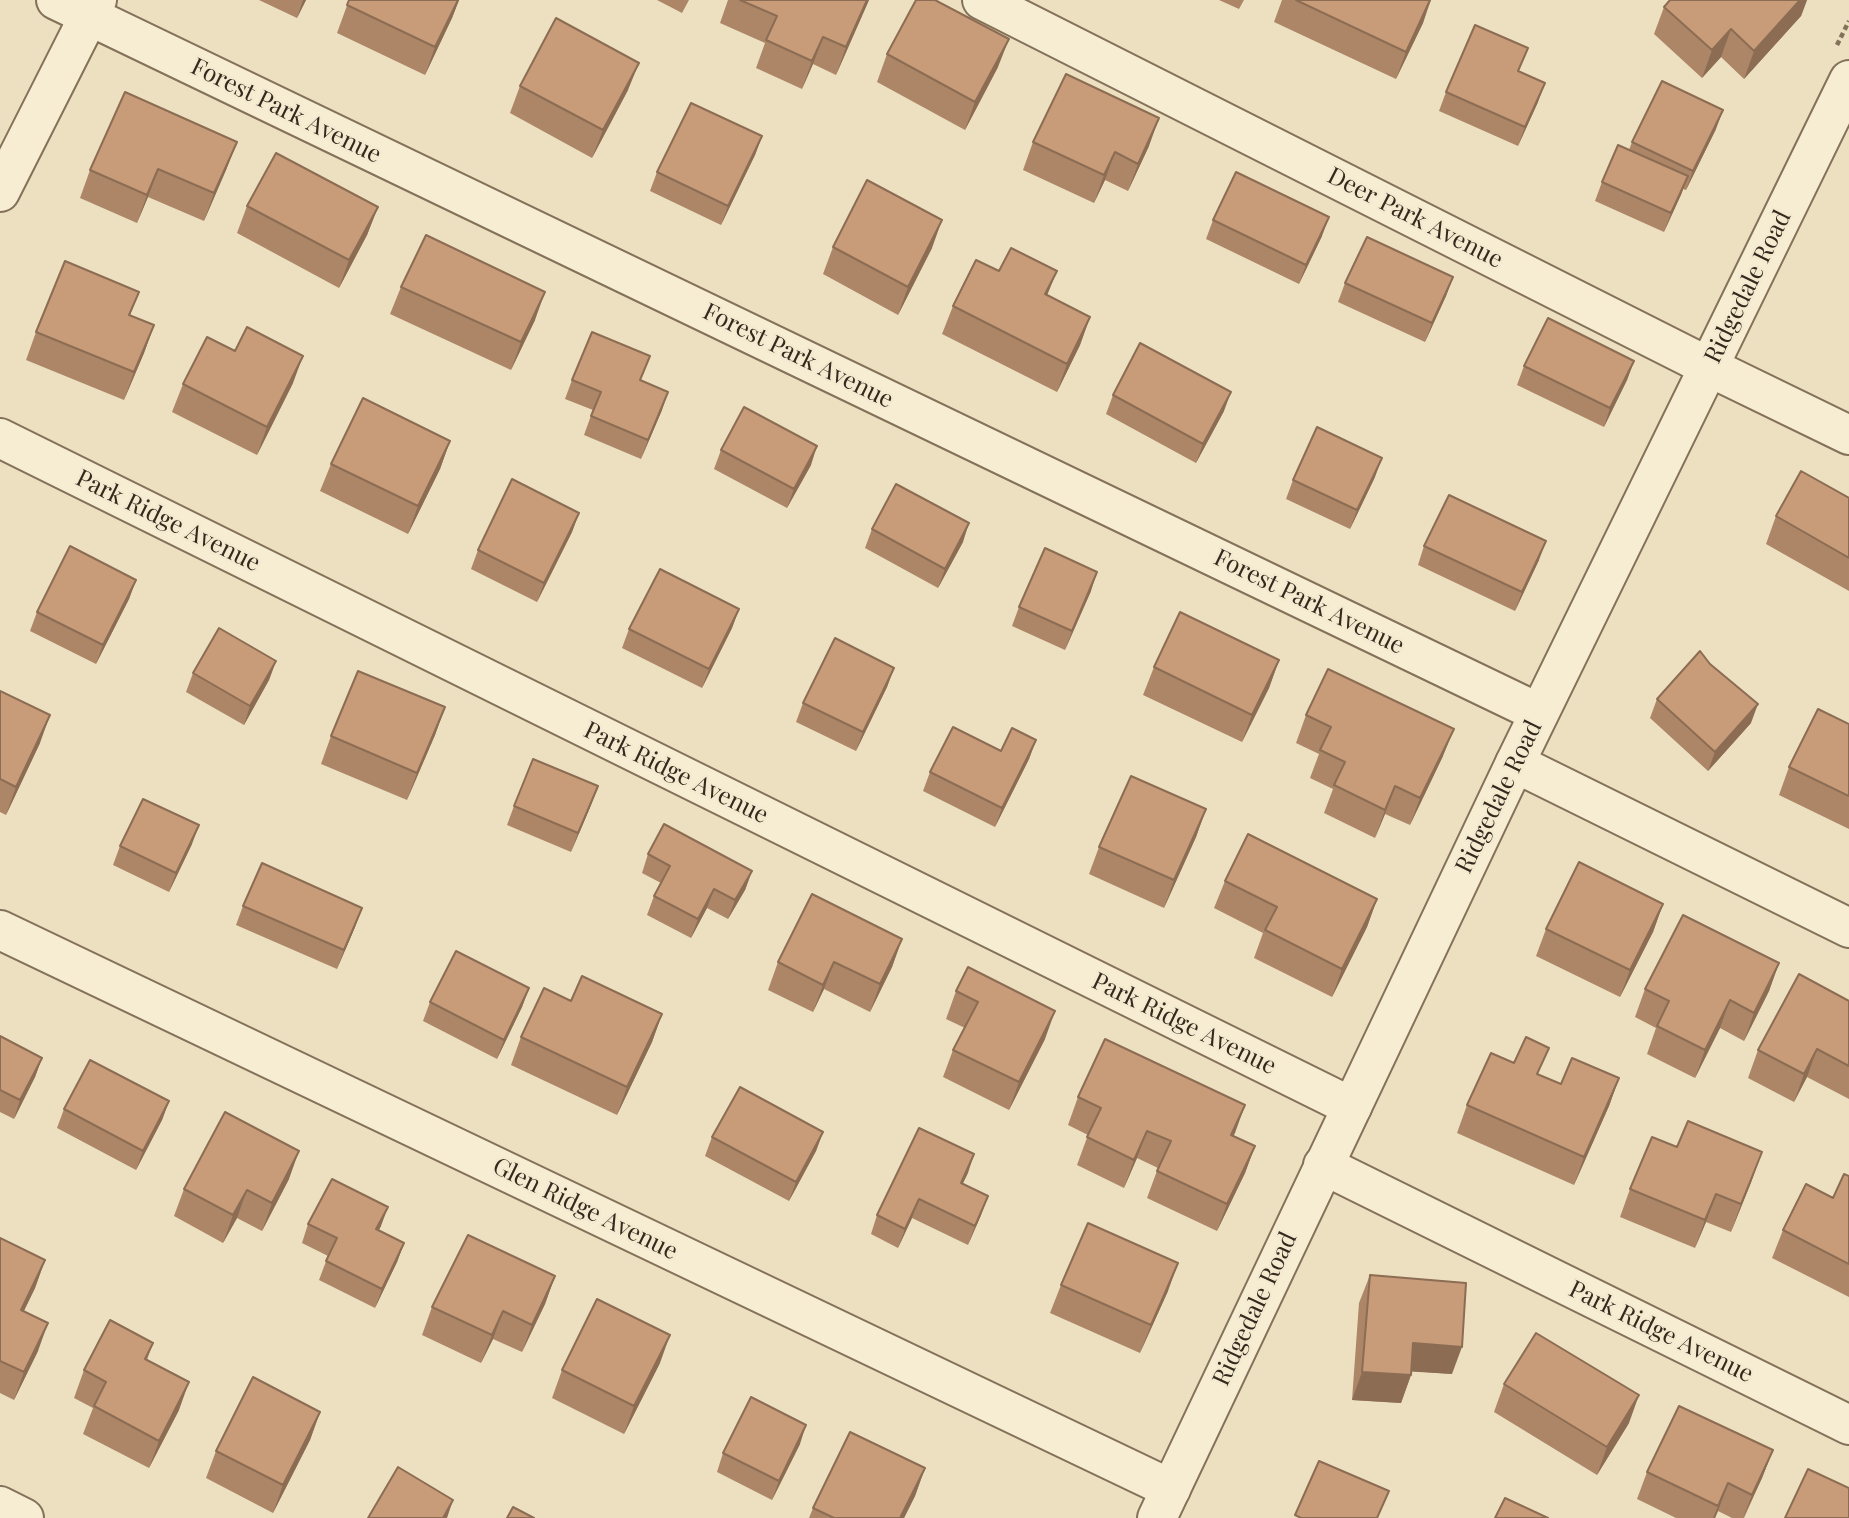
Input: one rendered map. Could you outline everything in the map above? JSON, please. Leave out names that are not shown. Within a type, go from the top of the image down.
[{"type":"street","name":"Deer Park Avenue","points":[[982,0],[1849,435]]},
{"type":"street","points":[[0,192],[80,5]]},
{"type":"street","name":"Forest Park Avenue","points":[[80,5],[1539,713]]},
{"type":"street","name":"Ridgedale Road","points":[[1164,1503],[1514,763],[1849,80]]},
{"type":"street","name":"Park Ridge Avenue","points":[[0,438],[1352,1107]]},
{"type":"street","points":[[1514,763],[1849,928]]},
{"type":"street","name":"Glen Ridge Avenue","points":[[0,930],[1164,1503]]},
{"type":"street","name":"Park Ridge Avenue","points":[[1323,1165],[1849,1425]]},
{"type":"street","points":[[0,1506],[24,1518]]},
{"type":"building","points":[[349,0],[458,0],[435,47],[347,5]]},
{"type":"building","points":[[740,0],[867,0],[846,47],[823,37],[812,61],[766,40],[777,16]]},
{"type":"building","points":[[916,0],[935,0],[1009,39],[975,102],[887,54]]},
{"type":"building","points":[[1296,0],[1430,0],[1406,52]]},
{"type":"building","points":[[1670,0],[1800,0],[1754,51],[1731,29],[1712,50],[1664,7]]},
{"type":"building","points":[[556,18],[639,63],[603,130],[520,86]]},
{"type":"building","points":[[1475,25],[1528,48],[1518,71],[1545,83],[1525,127],[1446,92]]},
{"type":"building","points":[[1066,74],[1159,118],[1138,164],[1115,152],[1104,175],[1033,142]]},
{"type":"building","points":[[1662,81],[1723,110],[1693,171],[1632,142]]},
{"type":"building","points":[[125,92],[237,142],[214,193],[158,169],[147,195],[90,170]]},
{"type":"building","points":[[691,103],[762,136],[728,206],[657,172]]},
{"type":"building","points":[[1618,145],[1688,176],[1671,213],[1602,182]]},
{"type":"building","points":[[276,153],[378,207],[349,260],[247,206]]},
{"type":"building","points":[[1236,172],[1329,217],[1306,265],[1213,220]]},
{"type":"building","points":[[867,180],[942,220],[908,287],[833,247]]},
{"type":"building","points":[[426,235],[545,292],[521,342],[401,287]]},
{"type":"building","points":[[1367,237],[1453,277],[1432,323],[1345,283]]},
{"type":"building","points":[[1011,248],[1057,271],[1045,294],[1090,317],[1067,364],[953,306],[976,260],[999,271]]},
{"type":"building","points":[[65,261],[139,292],[129,315],[154,325],[134,372],[36,332]]},
{"type":"building","points":[[1548,318],[1634,361],[1610,408],[1524,366]]},
{"type":"building","points":[[247,327],[303,356],[267,427],[183,384],[207,337],[235,351]]},
{"type":"building","points":[[592,332],[650,356],[640,380],[668,392],[648,440],[591,416],[601,392],[572,380]]},
{"type":"building","points":[[1140,343],[1231,392],[1203,444],[1113,395]]},
{"type":"building","points":[[363,398],[450,441],[418,506],[331,464]]},
{"type":"building","points":[[744,407],[817,446],[794,489],[721,450]]},
{"type":"building","points":[[1317,427],[1382,458],[1357,510],[1293,480]]},
{"type":"building","points":[[1801,471],[1849,498],[1849,558],[1776,516]]},
{"type":"building","points":[[512,479],[579,513],[544,583],[478,550]]},
{"type":"building","points":[[896,484],[969,523],[945,569],[872,529]]},
{"type":"building","points":[[1449,495],[1546,541],[1522,592],[1424,546]]},
{"type":"building","points":[[70,546],[136,580],[103,645],[37,612]]},
{"type":"building","points":[[1045,548],[1097,572],[1072,631],[1019,607]]},
{"type":"building","points":[[660,569],[739,609],[709,669],[629,629]]},
{"type":"building","points":[[1180,612],[1279,660],[1252,715],[1154,667]]},
{"type":"building","points":[[219,628],[276,661],[250,706],[193,673]]},
{"type":"building","points":[[835,638],[894,668],[863,732],[803,703]]},
{"type":"building","points":[[1700,651],[1710,664],[1758,704],[1715,752],[1657,699]]},
{"type":"building","points":[[1328,669],[1454,729],[1420,798],[1395,786],[1385,810],[1334,785],[1345,762],[1320,750],[1331,727],[1306,715]]},
{"type":"building","points":[[358,671],[445,707],[417,773],[331,736]]},
{"type":"building","points":[[0,691],[50,715],[16,787],[0,779]]},
{"type":"building","points":[[1818,709],[1849,724],[1849,796],[1789,767]]},
{"type":"building","points":[[953,727],[1001,751],[1012,728],[1036,740],[1002,808],[930,772]]},
{"type":"building","points":[[533,759],[598,786],[578,833],[514,806]]},
{"type":"building","points":[[1131,776],[1206,809],[1174,880],[1099,847]]},
{"type":"building","points":[[143,799],[199,825],[176,873],[120,846]]},
{"type":"building","points":[[664,824],[752,871],[735,900],[714,889],[698,919],[654,896],[670,866],[648,854]]},
{"type":"building","points":[[1248,834],[1377,899],[1342,969],[1265,930],[1277,907],[1225,881]]},
{"type":"building","points":[[1579,862],[1663,904],[1630,970],[1546,929]]},
{"type":"building","points":[[262,863],[362,908],[344,950],[243,906]]},
{"type":"building","points":[[812,894],[902,939],[880,984],[834,962],[823,985],[778,962]]},
{"type":"building","points":[[1683,915],[1779,963],[1754,1013],[1730,1000],[1705,1050],[1657,1026],[1669,1001],[1645,989]]},
{"type":"building","points":[[456,951],[529,988],[504,1040],[430,1002]]},
{"type":"building","points":[[968,967],[1055,1011],[1019,1082],[953,1050],[978,1002],[956,991]]},
{"type":"building","points":[[1799,974],[1849,1001],[1849,1066],[1817,1049],[1804,1074],[1758,1050]]},
{"type":"building","points":[[582,976],[662,1014],[627,1087],[521,1037],[544,988],[571,1001]]},
{"type":"building","points":[[0,1036],[42,1058],[20,1100],[0,1090]]},
{"type":"building","points":[[1526,1037],[1549,1048],[1537,1074],[1561,1084],[1572,1058],[1619,1078],[1584,1157],[1467,1105],[1491,1053],[1514,1063]]},
{"type":"building","points":[[1105,1039],[1245,1105],[1231,1135],[1255,1146],[1227,1204],[1157,1171],[1171,1141],[1147,1131],[1134,1160],[1087,1137],[1101,1108],[1078,1097]]},
{"type":"building","points":[[90,1060],[169,1101],[143,1151],[64,1109]]},
{"type":"building","points":[[740,1087],[823,1132],[796,1182],[712,1137]]},
{"type":"building","points":[[225,1112],[299,1151],[272,1203],[247,1190],[233,1215],[184,1189]]},
{"type":"building","points":[[1688,1121],[1762,1152],[1741,1204],[1716,1194],[1705,1220],[1630,1189],[1652,1137],[1677,1147]]},
{"type":"building","points":[[919,1128],[974,1154],[961,1183],[988,1196],[975,1226],[919,1199],[905,1229],[877,1215]]},
{"type":"building","points":[[1844,1174],[1849,1176],[1849,1264],[1783,1230],[1806,1184],[1833,1198]]},
{"type":"building","points":[[332,1179],[388,1207],[376,1229],[404,1243],[382,1289],[326,1261],[337,1238],[308,1224]]},
{"type":"building","points":[[1088,1223],[1178,1263],[1151,1325],[1061,1285]]},
{"type":"building","points":[[468,1235],[555,1276],[532,1325],[503,1311],[492,1335],[432,1307]]},
{"type":"building","points":[[0,1238],[45,1260],[21,1310],[48,1323],[24,1372],[0,1361]]},
{"type":"building","points":[[1370,1275],[1466,1283],[1462,1347],[1413,1343],[1411,1375],[1362,1372]]},
{"type":"building","points":[[597,1299],[670,1335],[634,1406],[562,1370]]},
{"type":"building","points":[[110,1320],[153,1343],[145,1359],[189,1382],[159,1441],[94,1406],[106,1382],[84,1370]]},
{"type":"building","points":[[1536,1333],[1639,1395],[1607,1447],[1504,1384]]},
{"type":"building","points":[[253,1377],[320,1412],[283,1485],[216,1451]]},
{"type":"building","points":[[751,1397],[806,1425],[779,1481],[723,1453]]},
{"type":"building","points":[[1679,1406],[1773,1450],[1752,1495],[1728,1483],[1718,1506],[1647,1472]]},
{"type":"building","points":[[850,1432],[925,1468],[900,1518],[834,1518],[813,1508]]},
{"type":"building","points":[[1319,1461],[1389,1491],[1377,1518],[1301,1518],[1295,1515]]},
{"type":"building","points":[[398,1467],[453,1500],[443,1518],[368,1518]]},
{"type":"building","points":[[1808,1469],[1849,1488],[1849,1518],[1785,1518]]},
{"type":"building","points":[[1505,1498],[1548,1518],[1495,1518]]},
{"type":"building","points":[[513,1507],[534,1518],[507,1518]]}]
